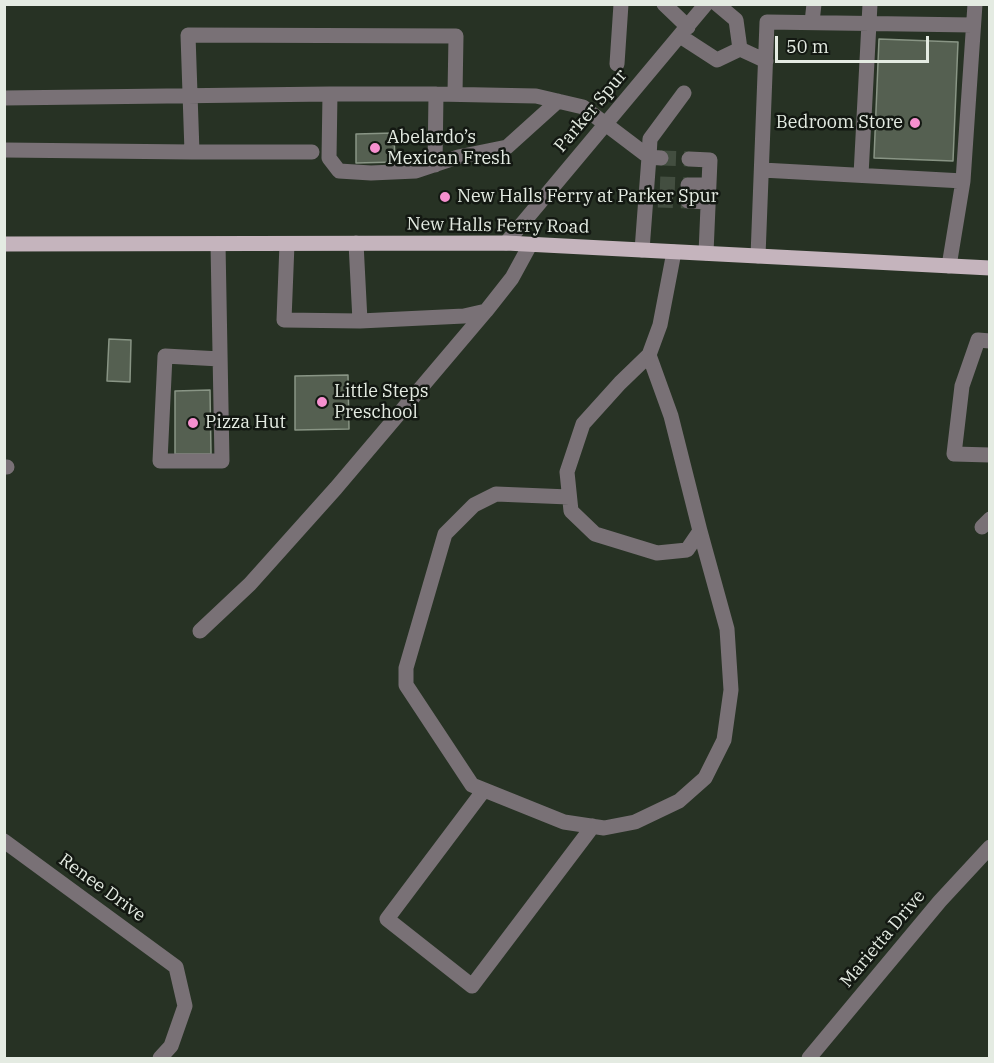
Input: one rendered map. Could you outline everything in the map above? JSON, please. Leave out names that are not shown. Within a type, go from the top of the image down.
[{"type":"main road","name":"New Halls Ferry Road","points":[[4,244],[506,243],[990,268]]},
{"type":"street","points":[[617,64],[621,4]]},
{"type":"street","points":[[664,4],[684,31],[717,60],[740,49]]},
{"type":"street","name":"Parker Spur","points":[[506,243],[706,4]]},
{"type":"street","points":[[717,4],[736,20],[740,49]]},
{"type":"street","points":[[812,22],[814,4]]},
{"type":"street","points":[[861,175],[870,4]]},
{"type":"street","points":[[949,266],[963,180],[975,4]]},
{"type":"street","points":[[758,256],[767,22],[973,25]]},
{"type":"street","points":[[192,152],[188,35],[456,36],[455,94]]},
{"type":"street","points":[[740,49],[766,61]]},
{"type":"street","points":[[642,250],[652,200],[655,157],[650,139],[684,93]]},
{"type":"street","points":[[330,94],[329,158],[339,171],[371,173],[416,171],[458,157],[507,147],[558,101]]},
{"type":"street","points":[[4,98],[330,94],[536,96],[583,107],[655,157]]},
{"type":"street","points":[[435,165],[436,94]]},
{"type":"street","points":[[4,150],[312,152]]},
{"type":"street","points":[[689,159],[710,160],[706,253]]},
{"type":"street","points":[[762,170],[963,180]]},
{"type":"street","points":[[688,185],[708,185]]},
{"type":"street","points":[[688,201],[708,202]]},
{"type":"street","points":[[356,243],[360,321]]},
{"type":"street","points":[[218,244],[222,461],[160,461],[165,356],[220,359]]},
{"type":"street","points":[[287,244],[284,320],[360,321],[464,316],[486,311]]},
{"type":"street","points":[[200,631],[250,584],[429,381],[512,278],[530,244]]},
{"type":"street","points":[[674,252],[660,325],[650,355],[620,383],[583,424],[567,472],[569,497],[571,511],[595,534],[657,553],[687,550],[700,531]]},
{"type":"street","points":[[990,341],[978,340],[962,386],[954,454],[990,456]]},
{"type":"street","points":[[569,497],[496,494],[474,505],[445,534],[406,668],[406,685],[472,785],[564,822],[604,828],[635,822],[680,801],[705,778],[724,740],[731,690],[727,629],[671,416],[650,355]]},
{"type":"street","points":[[484,790],[387,919],[472,986],[593,826]]},
{"type":"street","name":"Renee Drive","points":[[4,841],[176,967],[185,1006],[171,1046],[160,1059]]},
{"type":"street","name":"Marietta Drive","points":[[809,1059],[940,901],[990,847]]},
{"type":"building","name":"Bedroom Store","points":[[879,39],[958,42],[953,161],[874,158]]},
{"type":"building","name":"Abelardo’s Mexican Fresh","points":[[394,133],[395,162],[356,163],[356,134]]},
{"type":"building","points":[[109,339],[131,340],[130,382],[107,381]]},
{"type":"building","name":"Little Steps Preschool","points":[[348,375],[349,429],[295,430],[295,376]]},
{"type":"building","name":"Pizza Hut","points":[[210,390],[211,454],[175,454],[175,391]]},
{"type":"tunnel","points":[[661,158],[689,159]]},
{"type":"tunnel","points":[[660,184],[688,185]]},
{"type":"tunnel","points":[[658,200],[688,201]]},
{"type":"place","name":"Bedroom Store","points":[[915,123]]},
{"type":"place","name":"Abelardo’s Mexican Fresh","points":[[375,148]]},
{"type":"place","name":"New Halls Ferry at Parker Spur","points":[[445,197]]},
{"type":"place","name":"Little Steps Preschool","points":[[322,402]]},
{"type":"place","name":"Pizza Hut","points":[[193,423]]}]
